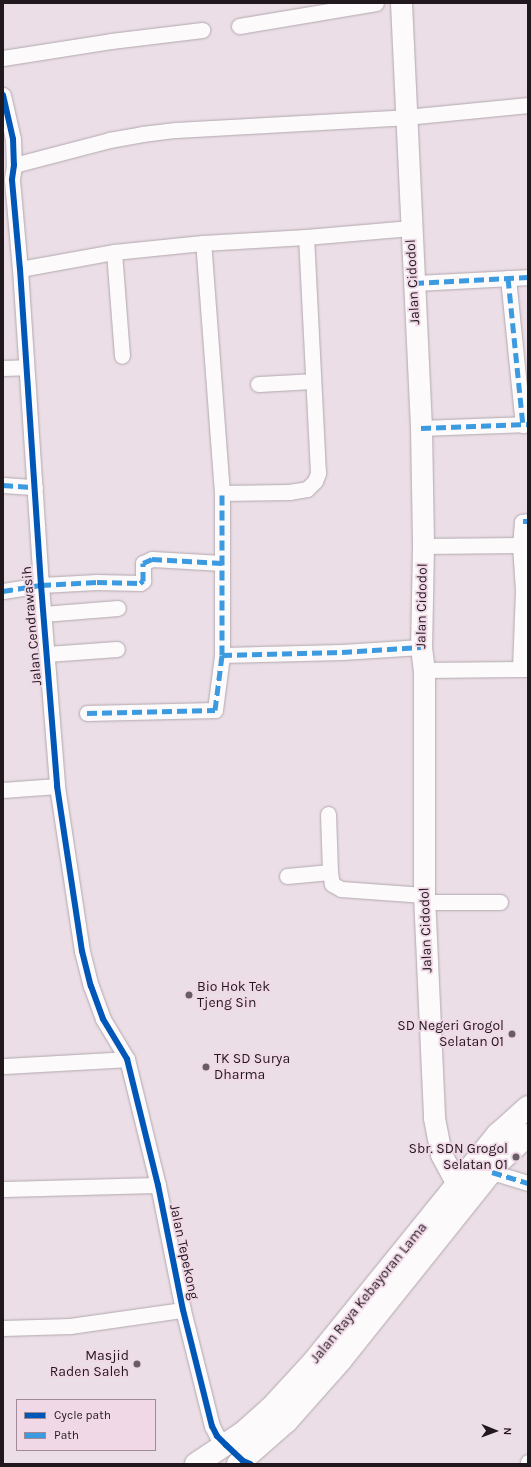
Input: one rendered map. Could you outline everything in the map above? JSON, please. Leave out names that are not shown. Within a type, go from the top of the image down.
[{"type":"main road","name":"Jalan Raya Kebayoran Lama","points":[[243,1463],[287,1421],[331,1372],[464,1191],[498,1134],[528,1107]]},
{"type":"main road","name":"Jalan Raya Kebayoran Lama","points":[[196,1464],[226,1445],[271,1408],[464,1191],[492,1172],[511,1150],[528,1135]]},
{"type":"street","points":[[239,26],[376,3]]},
{"type":"street","name":"Jalan Cidodol","points":[[401,3],[410,228],[421,428],[423,546],[421,647],[424,670],[424,898],[434,1118],[441,1154],[464,1191]]},
{"type":"street","points":[[3,58],[111,41],[202,30]]},
{"type":"street","name":"Jalan Cendrawasih","points":[[3,95],[8,140],[14,165],[7,182],[20,269],[43,614],[57,786],[82,951],[91,986],[103,1019],[126,1059]]},
{"type":"street","points":[[14,165],[109,140],[176,130],[406,117],[528,105]]},
{"type":"street","points":[[20,269],[114,252],[203,243],[306,237],[410,228]]},
{"type":"street","points":[[222,493],[289,492],[307,489],[313,486],[318,473],[306,237]]},
{"type":"street","points":[[87,713],[215,710],[222,655],[222,493],[203,243]]},
{"type":"street","points":[[114,252],[122,356]]},
{"type":"street","points":[[414,283],[528,277]]},
{"type":"street","points":[[421,428],[526,424],[508,278]]},
{"type":"street","points":[[3,368],[26,367]]},
{"type":"street","points":[[258,384],[313,382]]},
{"type":"street","points":[[3,485],[35,487]]},
{"type":"street","points":[[424,670],[524,669],[526,590],[520,545],[522,522],[528,521]]},
{"type":"street","points":[[423,546],[520,545]]},
{"type":"street","points":[[3,591],[41,585],[97,582],[140,583],[143,580],[143,563],[152,559],[222,563]]},
{"type":"street","points":[[43,614],[118,608]]},
{"type":"street","points":[[222,655],[342,652],[421,647]]},
{"type":"street","points":[[47,654],[117,649]]},
{"type":"street","points":[[3,790],[57,786]]},
{"type":"street","points":[[328,814],[330,872],[332,884],[341,889],[424,898],[500,902]]},
{"type":"street","points":[[287,876],[330,872]]},
{"type":"street","points":[[3,1066],[126,1059]]},
{"type":"street","name":"Jalan Tepekong","points":[[126,1059],[158,1185],[184,1310],[212,1426],[217,1436],[226,1445]]},
{"type":"street","points":[[492,1172],[528,1183]]},
{"type":"street","points":[[3,1189],[158,1185]]},
{"type":"street","points":[[3,1328],[70,1326],[184,1310]]},
{"type":"street","points":[[226,1445],[243,1463]]},
{"type":"marked path","points":[[414,283],[528,277]]},
{"type":"marked path","points":[[508,278],[523,425]]},
{"type":"marked path","points":[[421,428],[527,424]]},
{"type":"marked path","points":[[3,485],[35,487]]},
{"type":"marked path","points":[[87,713],[215,710],[222,655],[222,493]]},
{"type":"marked path","points":[[523,521],[528,521]]},
{"type":"marked path","points":[[3,591],[41,585],[97,582],[140,583],[143,581],[143,563],[152,559],[222,563]]},
{"type":"marked path","points":[[222,655],[342,652],[421,647]]},
{"type":"marked path","points":[[492,1172],[528,1183]]},
{"type":"cycle path","points":[[3,95],[13,139],[14,165],[12,180],[20,269],[41,585],[57,786],[82,951],[91,986],[103,1019],[127,1059],[158,1185],[183,1310],[212,1426],[217,1436],[243,1461],[250,1464]]},
{"type":"place","name":"Bio Hok Tek Tjeng Sin","points":[[189,995]]},
{"type":"place","name":"SD Negeri Grogol Selatan 01","points":[[512,1034]]},
{"type":"place","name":"TK SD Surya Dharma","points":[[206,1067]]},
{"type":"place","name":"Sbr. SDN Grogol Selatan 01","points":[[516,1157]]},
{"type":"place","name":"Masjid Raden Saleh","points":[[137,1364]]}]
